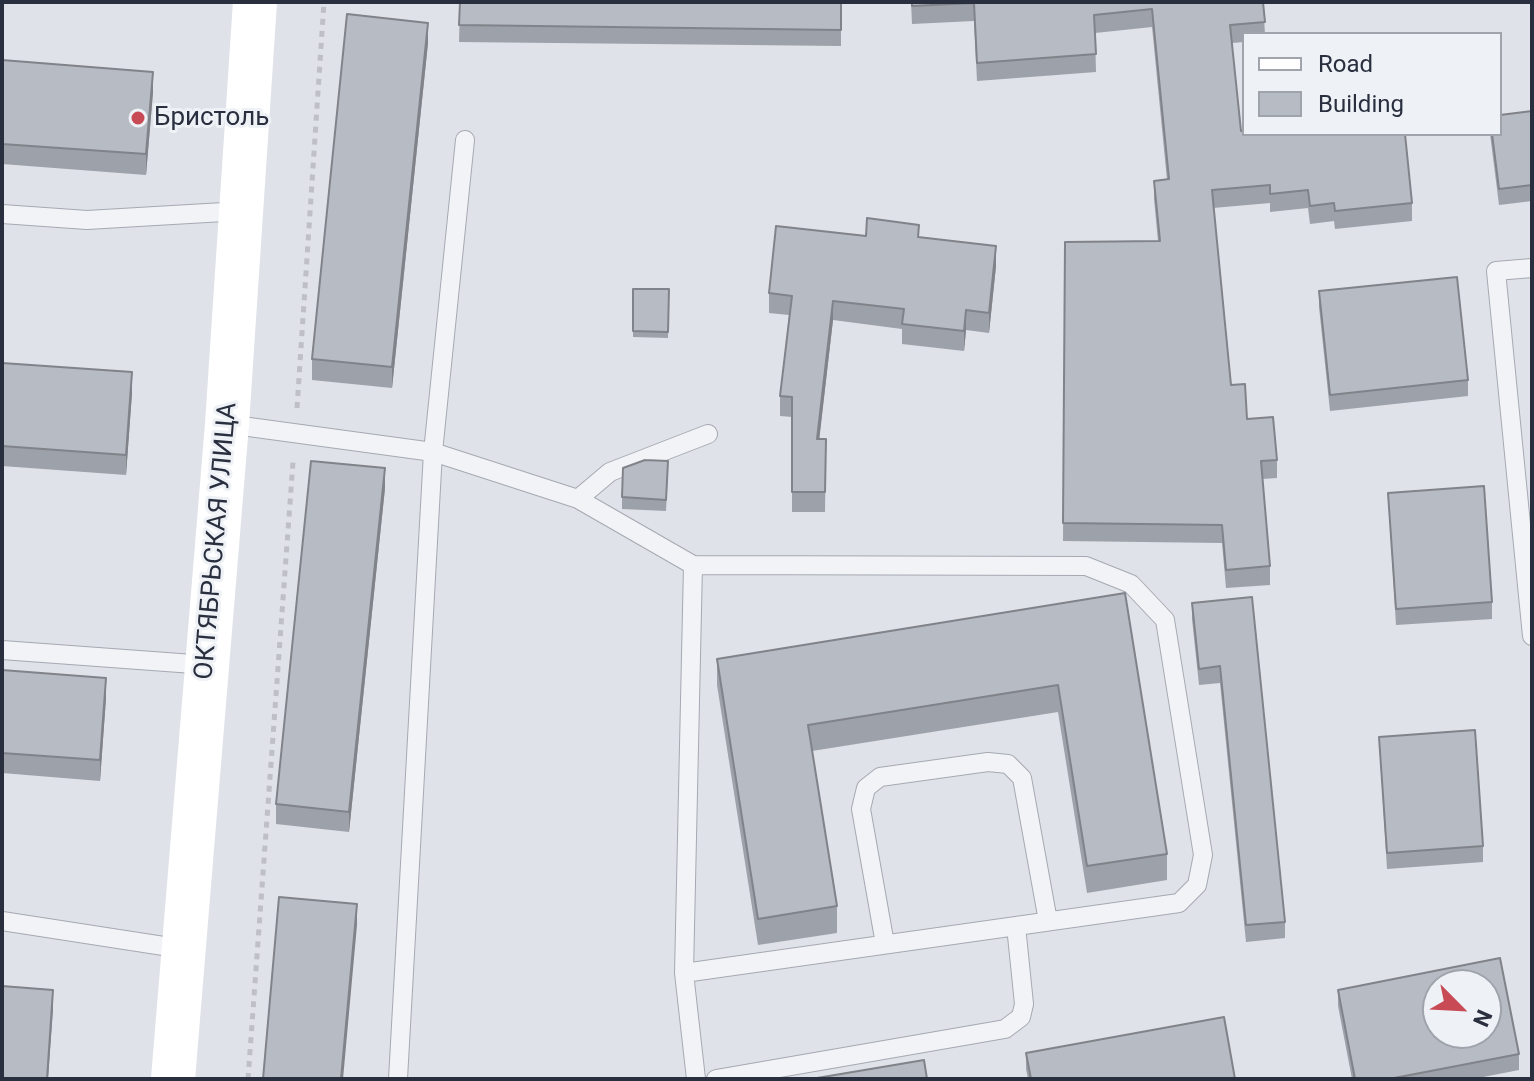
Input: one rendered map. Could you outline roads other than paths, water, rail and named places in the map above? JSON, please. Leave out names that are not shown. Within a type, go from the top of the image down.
[{"type":"street","name":"ОКТЯБРЬСКАЯ УЛИЦА","points":[[173,1079],[227,424],[255,2]]},
{"type":"lane","points":[[398,1079],[433,452],[465,140]]},
{"type":"lane","points":[[2,214],[87,220],[241,211]]},
{"type":"lane","points":[[1532,268],[1496,271],[1532,636]]},
{"type":"lane","points":[[227,424],[433,452],[578,499],[693,565],[1086,566],[1131,584],[1165,620],[1203,855],[1197,885],[1179,903],[684,973]]},
{"type":"lane","points":[[578,499],[610,472],[708,434]]},
{"type":"lane","points":[[693,565],[684,973],[696,1079]]},
{"type":"lane","points":[[2,650],[207,665]]},
{"type":"lane","points":[[885,944],[861,809],[866,788],[880,777],[988,762],[1008,764],[1022,778],[1048,921]]},
{"type":"lane","points":[[2,921],[183,949]]},
{"type":"lane","points":[[716,1079],[1005,1029],[1021,1017],[1024,1004],[1016,926]]},
{"type":"place","name":"Бристоль","points":[[138,118]]}]
